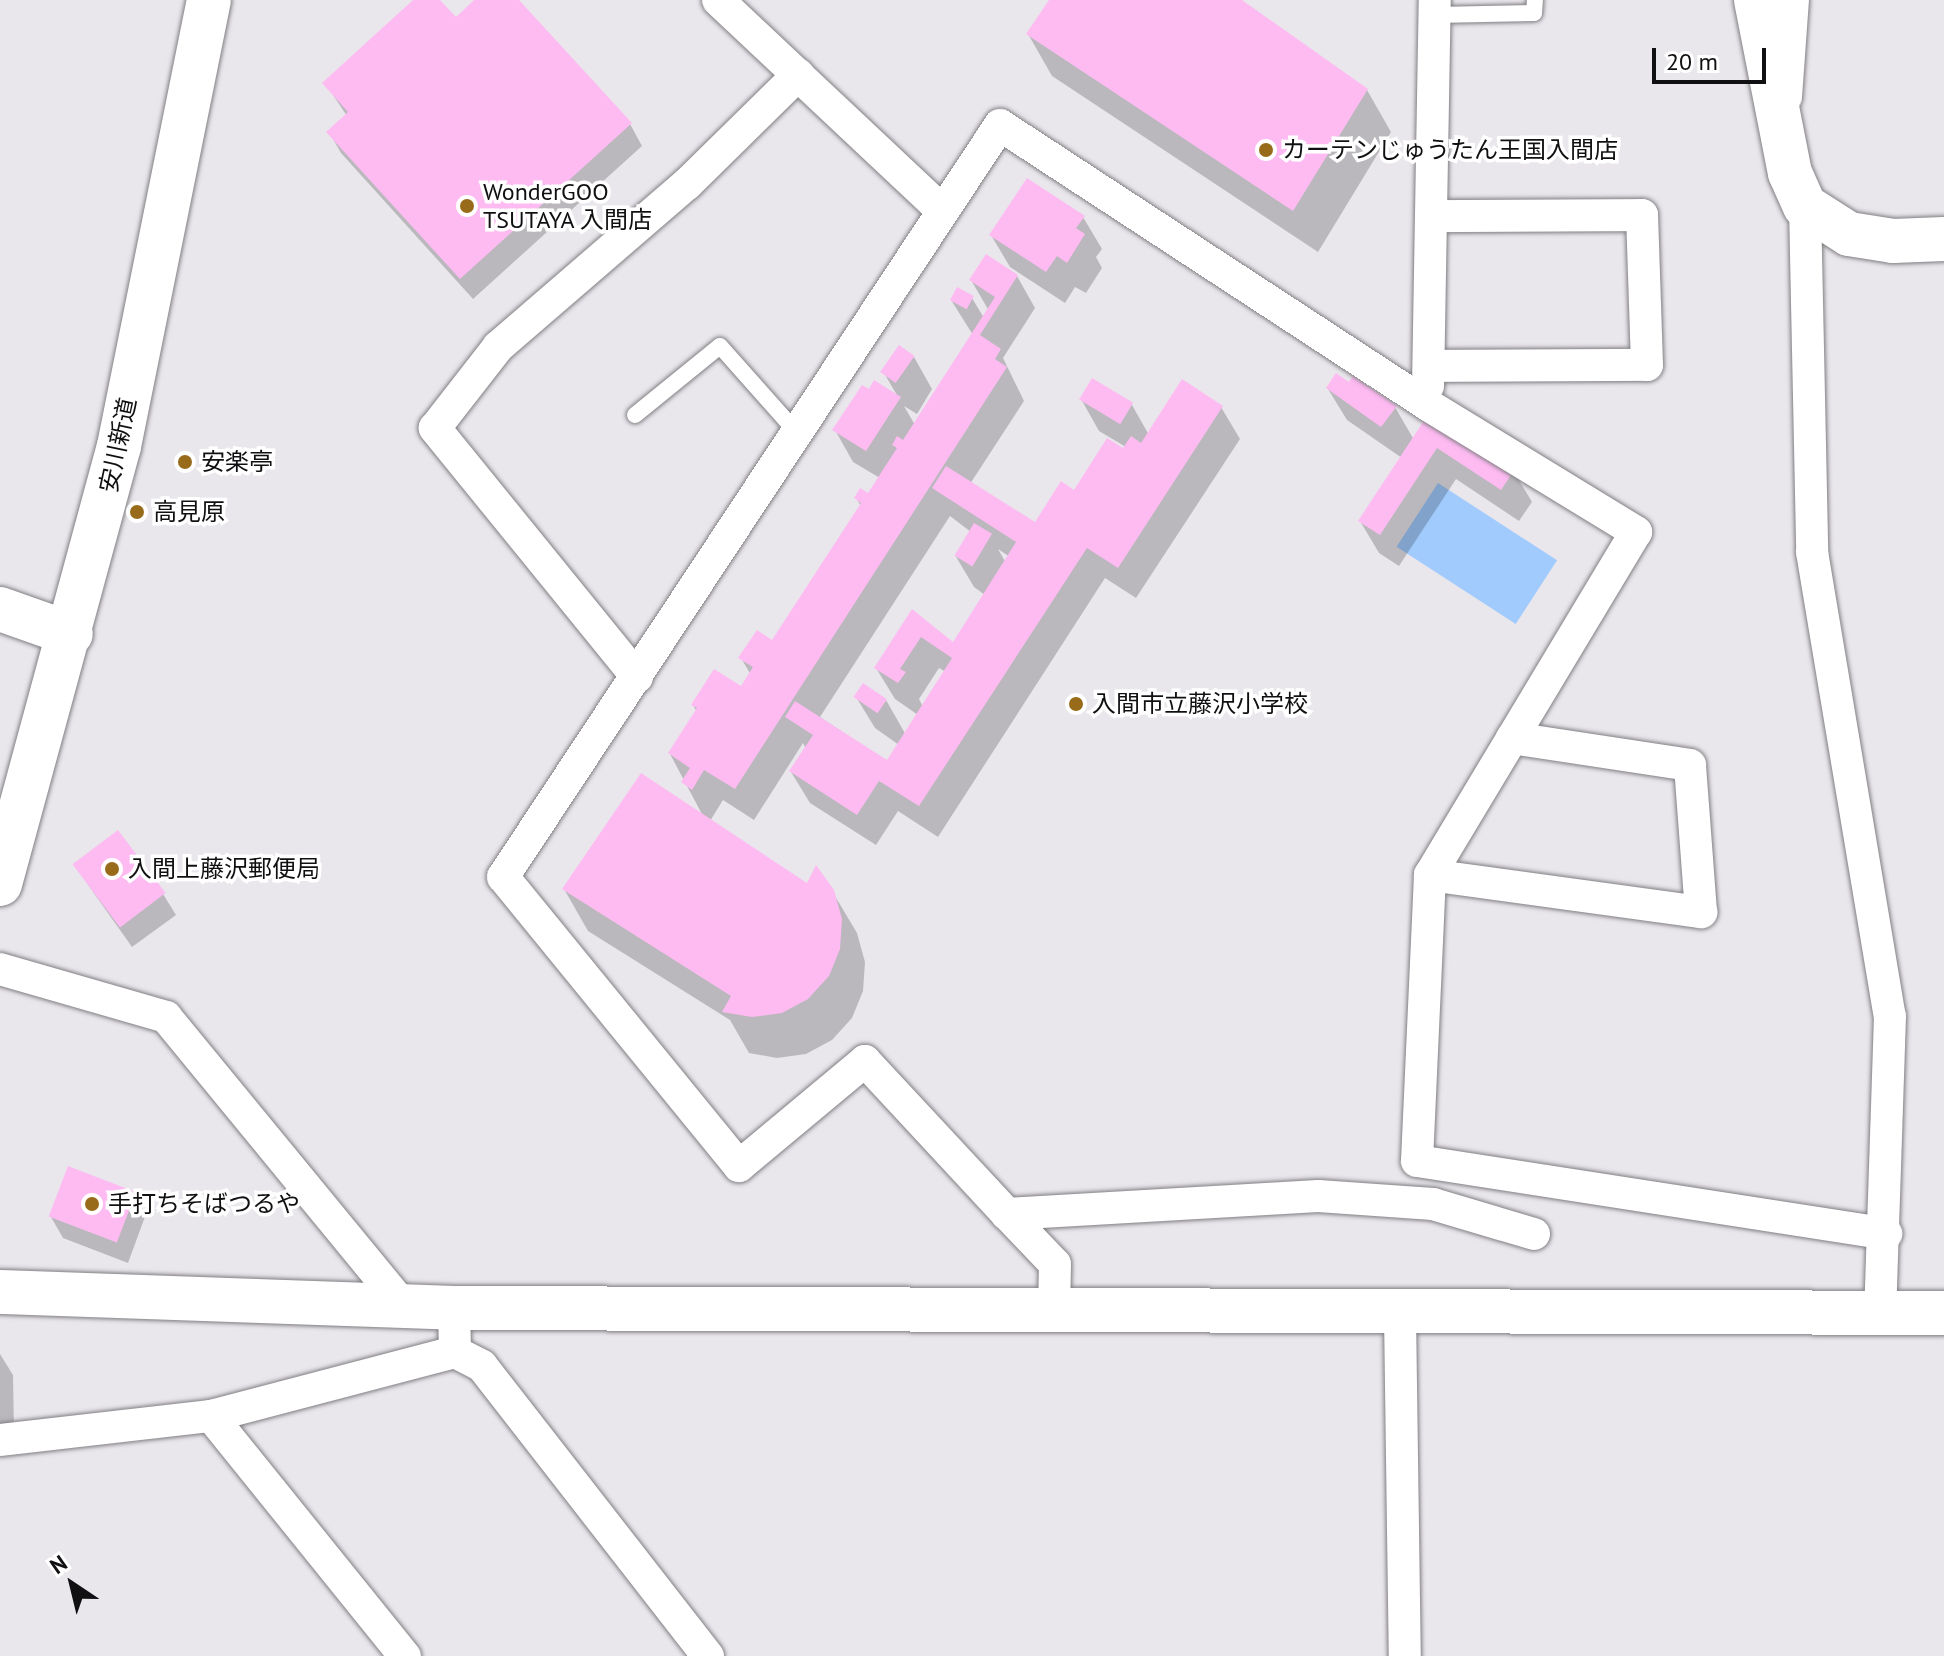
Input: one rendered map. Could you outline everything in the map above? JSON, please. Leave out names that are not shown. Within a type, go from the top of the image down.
[{"type":"street","name":"安川新道","points":[[0,884],[71,634],[119,446],[209,0]]},
{"type":"street","points":[[718,0],[943,211]]},
{"type":"street","points":[[1756,0],[1790,173],[1805,206],[1812,552],[1890,1016],[1886,1234],[1880,1313]]},
{"type":"street","points":[[1784,137],[1793,0]]},
{"type":"street","points":[[1428,405],[1435,8]]},
{"type":"street","points":[[637,677],[435,428],[498,347],[687,184],[798,75]]},
{"type":"street","points":[[1054,1311],[1055,1264],[865,1061],[739,1166],[503,877],[1000,125],[1428,405],[1636,532],[1430,875],[1417,1161],[1886,1234]]},
{"type":"street","points":[[1805,206],[1849,234],[1893,241],[1944,239]]},
{"type":"street","points":[[1429,366],[1647,365],[1642,215],[1431,216]]},
{"type":"street","points":[[0,609],[71,634]]},
{"type":"street","points":[[1430,875],[1701,912],[1690,765],[1512,738]]},
{"type":"street","points":[[0,969],[166,1017],[401,1303]]},
{"type":"street","points":[[1007,1214],[1318,1196],[1433,1204],[1534,1234]]},
{"type":"street","points":[[0,1292],[401,1303],[454,1308],[1400,1314],[1944,1313]]},
{"type":"street","points":[[454,1308],[455,1352]]},
{"type":"street","points":[[1400,1314],[1405,1656]]},
{"type":"street","points":[[0,1440],[211,1416],[455,1352],[482,1366],[708,1656]]},
{"type":"street","points":[[211,1416],[405,1656]]},
{"type":"lane","points":[[1435,8],[1534,13],[1535,0]]},
{"type":"lane","points":[[635,415],[720,346],[798,434]]},
{"type":"water","points":[[1438,483],[1557,560],[1516,624],[1397,547]]},
{"type":"building","name":"WonderGOO TSUTAYA 入間店","points":[[413,0],[440,0],[456,17],[474,0],[519,0],[632,123],[460,279],[326,132],[348,112],[322,83]]},
{"type":"building","name":"カーテンじゅうたん王国入間店","points":[[1049,0],[1242,0],[1368,89],[1293,211],[1026,34]]},
{"type":"building","points":[[1027,178],[1085,216],[1076,228],[1085,234],[1067,263],[1057,256],[1046,272],[989,235]]},
{"type":"building","points":[[986,254],[1018,275],[980,335],[1001,349],[995,359],[1007,367],[735,789],[704,770],[692,790],[681,782],[690,768],[668,753],[697,708],[691,705],[714,669],[741,686],[753,667],[738,658],[757,630],[772,640],[861,503],[854,498],[860,488],[868,493],[897,448],[892,445],[897,436],[903,440],[995,297],[969,280]]},
{"type":"building","points":[[957,287],[974,296],[967,309],[950,300]]},
{"type":"building","points":[[899,345],[915,356],[896,383],[880,372]]},
{"type":"building","points":[[1336,373],[1349,382],[1353,376],[1397,406],[1381,427],[1326,388]]},
{"type":"building","points":[[1092,378],[1133,403],[1120,424],[1079,399]]},
{"type":"building","points":[[1182,379],[1223,406],[1118,568],[1087,548],[919,806],[879,781],[857,815],[789,771],[813,735],[785,717],[795,701],[887,760],[952,658],[921,637],[900,669],[906,672],[898,683],[874,668],[912,609],[953,642],[1016,542],[932,488],[946,466],[1035,522],[1061,481],[1074,490],[1107,438],[1123,448],[1131,436],[1141,443]]},
{"type":"building","points":[[874,380],[901,397],[866,451],[832,430],[862,385],[869,389]]},
{"type":"building","points":[[1429,413],[1515,469],[1501,490],[1437,448],[1380,535],[1358,521]]},
{"type":"building","points":[[974,523],[992,534],[972,566],[954,556]]},
{"type":"building","points":[[863,683],[887,699],[878,713],[853,697]]},
{"type":"building","points":[[641,773],[807,883],[816,865],[834,890],[842,919],[840,949],[829,976],[808,999],[782,1013],[752,1017],[722,1012],[731,996],[562,889]]},
{"type":"building","points":[[118,830],[166,893],[120,927],[72,864]]},
{"type":"building","name":"手打ちそばつるや","points":[[68,1166],[136,1192],[117,1243],[49,1216]]},
{"type":"place","name":"カーテンじゅうたん王国入間店","points":[[1266,150]]},
{"type":"place","name":"WonderGOO TSUTAYA 入間店","points":[[467,206]]},
{"type":"place","name":"安楽亭","points":[[185,462]]},
{"type":"place","name":"高見原","points":[[137,512]]},
{"type":"place","name":"入間市立藤沢小学校","points":[[1076,704]]},
{"type":"place","name":"入間上藤沢郵便局","points":[[112,869]]},
{"type":"place","name":"手打ちそばつるや","points":[[92,1204]]}]
